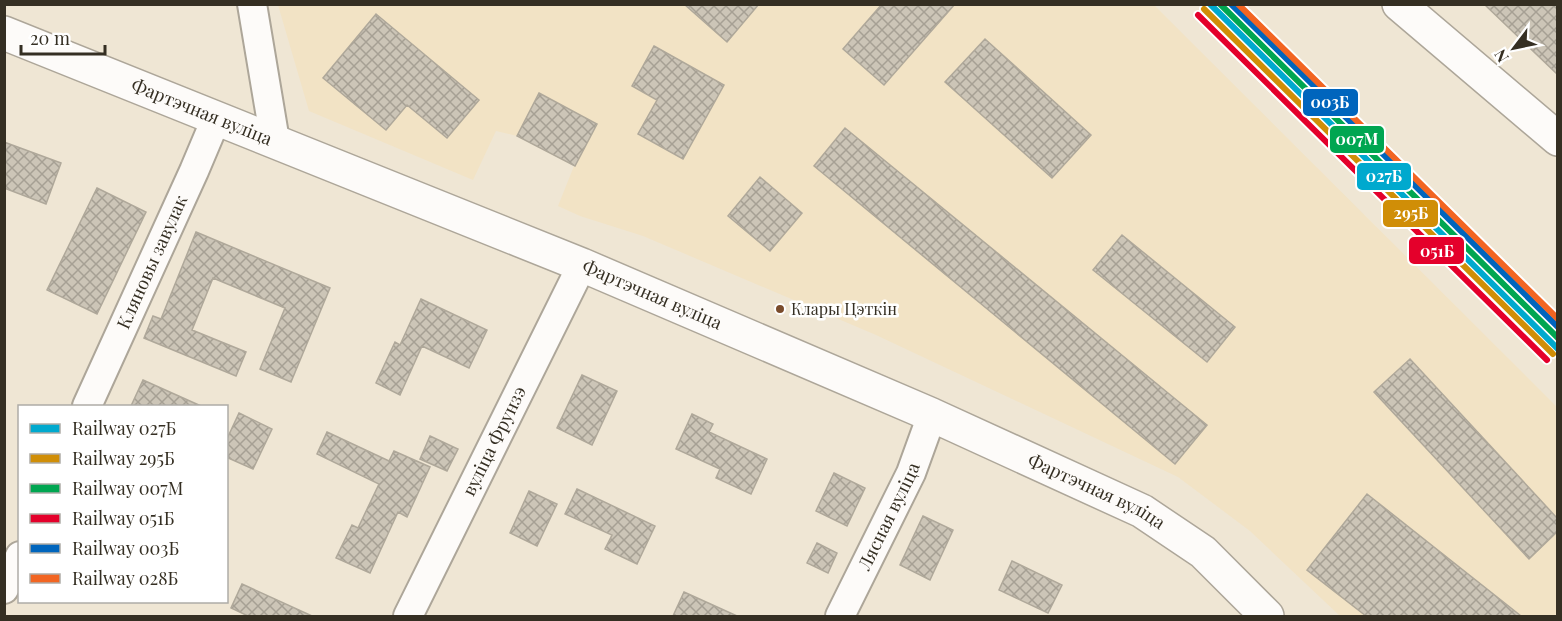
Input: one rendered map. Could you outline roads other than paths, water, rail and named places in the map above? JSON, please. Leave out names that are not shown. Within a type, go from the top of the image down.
[{"type":"main road","points":[[1399,4],[1557,139]]},
{"type":"main road","name":"Фартэчная вуліца","points":[[4,33],[582,266],[932,415],[1142,511],[1203,552],[1267,616]]},
{"type":"street","points":[[252,4],[275,141]]},
{"type":"street","name":"Кляновы завулак","points":[[87,405],[216,118]]},
{"type":"street","name":"вуліца Фрунзэ","points":[[408,616],[582,266]]},
{"type":"street","name":"Лясная вуліца","points":[[840,616],[911,473],[932,415]]},
{"type":"street","points":[[4,589],[18,560]]},
{"type":"rail line","name":"027Б","points":[[1210,4],[1558,349]]},
{"type":"rail line","name":"007М","points":[[1220,4],[1558,338]]},
{"type":"rail line","name":"003Б","points":[[1231,4],[1558,327]]},
{"type":"rail line","name":"028Б","points":[[1238,4],[1558,319]]},
{"type":"rail line","name":"295Б","points":[[1204,9],[1553,354]]},
{"type":"rail line","name":"051Б","points":[[1198,15],[1547,360]]},
{"type":"place","name":"Клары Цэткін","points":[[780,309]]}]
